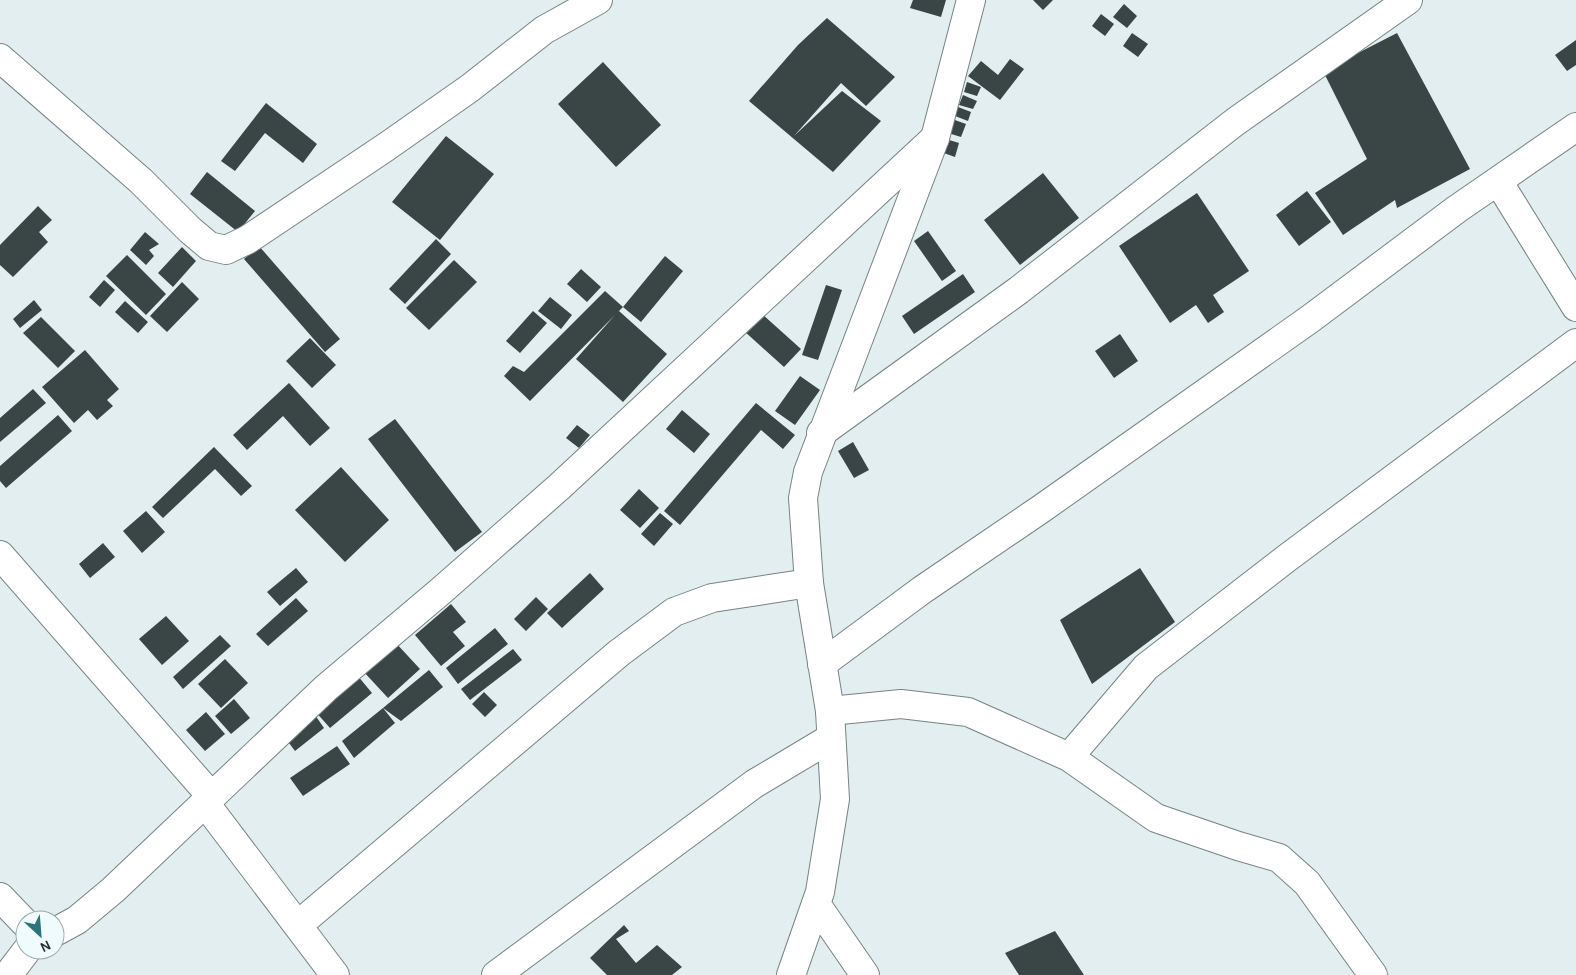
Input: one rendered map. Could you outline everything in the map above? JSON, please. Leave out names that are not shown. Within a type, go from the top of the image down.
[{"type":"street","points":[[0,58],[141,180],[190,230],[209,246],[226,250],[247,240],[394,142],[470,88],[544,30],[598,0]]},
{"type":"street","points":[[791,975],[820,892],[834,799],[830,711],[809,583],[803,498],[808,472],[821,433],[935,138],[971,0]]},
{"type":"street","points":[[821,433],[1019,290],[1235,122],[1408,0]]},
{"type":"street","points":[[822,664],[922,590],[1310,319],[1457,209],[1576,127]]},
{"type":"street","points":[[65,927],[77,920],[113,890],[326,688],[442,590],[559,487],[935,138]]},
{"type":"street","points":[[1498,181],[1576,307]]},
{"type":"street","points":[[1069,757],[1146,667],[1287,558],[1576,343]]},
{"type":"street","points":[[0,555],[209,800],[335,975]]},
{"type":"street","points":[[298,925],[619,653],[674,612],[712,598],[809,583]]},
{"type":"street","points":[[830,711],[901,704],[968,712],[1069,757],[1156,818],[1279,858],[1307,883],[1374,975]]},
{"type":"street","points":[[496,975],[754,784],[831,738]]},
{"type":"street","points":[[0,897],[15,913]]},
{"type":"street","points":[[816,904],[864,975]]},
{"type":"street","points":[[8,975],[19,960]]},
{"type":"building","points":[[913,0],[946,0],[941,17],[910,8]]},
{"type":"building","points":[[1033,0],[1053,0],[1043,10]]},
{"type":"building","points":[[1124,4],[1137,16],[1127,28],[1113,17]]},
{"type":"building","points":[[1101,14],[1114,24],[1105,36],[1092,26]]},
{"type":"building","points":[[827,18],[895,77],[866,106],[841,83],[794,136],[842,91],[881,121],[833,172],[749,101],[798,45]]},
{"type":"building","points":[[1132,33],[1148,44],[1138,57],[1123,46]]},
{"type":"building","points":[[1397,33],[1470,169],[1397,208],[1395,200],[1343,235],[1315,193],[1367,159],[1323,71]]},
{"type":"building","points":[[1576,40],[1576,65],[1567,71],[1555,55]]},
{"type":"building","points":[[1010,59],[1024,69],[1000,100],[968,76],[981,61],[998,75]]},
{"type":"building","points":[[603,62],[661,125],[616,167],[558,104]]},
{"type":"building","points":[[967,82],[981,87],[977,96],[964,92]]},
{"type":"building","points":[[963,95],[977,101],[973,109],[959,105]]},
{"type":"building","points":[[266,103],[317,144],[303,163],[265,133],[235,171],[221,161]]},
{"type":"building","points":[[958,107],[971,112],[968,121],[955,116]]},
{"type":"building","points":[[952,119],[966,124],[961,137],[948,133]]},
{"type":"building","points":[[446,136],[494,174],[440,240],[392,202]]},
{"type":"building","points":[[946,139],[959,143],[955,157],[941,152]]},
{"type":"building","points":[[207,172],[255,211],[238,232],[190,194]]},
{"type":"building","points":[[1043,173],[1079,218],[1020,265],[984,220]]},
{"type":"building","points":[[1307,191],[1331,222],[1299,246],[1276,215]]},
{"type":"building","points":[[1197,193],[1249,271],[1213,295],[1224,312],[1208,323],[1196,305],[1170,323],[1119,246]]},
{"type":"building","points":[[38,206],[52,220],[39,232],[48,242],[13,277],[0,265],[0,245]]},
{"type":"building","points":[[928,231],[956,271],[942,281],[914,241]]},
{"type":"building","points":[[145,232],[159,244],[149,250],[154,256],[146,265],[130,250]]},
{"type":"building","points":[[436,239],[451,254],[405,304],[389,289]]},
{"type":"building","points":[[259,246],[340,339],[325,352],[244,259]]},
{"type":"building","points":[[182,247],[196,261],[173,287],[158,273]]},
{"type":"building","points":[[127,255],[166,294],[146,315],[106,276]]},
{"type":"building","points":[[665,256],[683,271],[641,322],[623,307]]},
{"type":"building","points":[[454,260],[477,282],[429,330],[406,308]]},
{"type":"building","points":[[581,269],[601,287],[587,302],[567,284]]},
{"type":"building","points":[[963,274],[975,292],[914,334],[902,316]]},
{"type":"building","points":[[104,280],[115,290],[100,307],[89,297]]},
{"type":"building","points":[[182,282],[199,299],[167,332],[150,316]]},
{"type":"building","points":[[826,285],[842,290],[818,360],[802,355]]},
{"type":"building","points":[[605,291],[623,307],[619,311],[667,354],[623,402],[576,359],[615,315],[530,401],[504,376],[513,366],[524,372]]},
{"type":"building","points":[[550,297],[572,315],[561,329],[538,311]]},
{"type":"building","points":[[34,300],[42,310],[20,328],[13,319]]},
{"type":"building","points":[[125,301],[148,322],[138,333],[115,312]]},
{"type":"building","points":[[533,311],[547,323],[520,353],[506,341]]},
{"type":"building","points":[[761,313],[801,349],[784,367],[744,331]]},
{"type":"building","points":[[41,317],[75,351],[58,368],[23,333]]},
{"type":"building","points":[[1120,334],[1138,361],[1114,378],[1095,351]]},
{"type":"building","points":[[310,338],[336,365],[312,388],[286,361]]},
{"type":"building","points":[[85,350],[119,389],[107,400],[113,406],[97,420],[88,410],[74,423],[42,387]]},
{"type":"building","points":[[800,376],[820,390],[795,425],[775,411]]},
{"type":"building","points":[[289,383],[330,428],[310,446],[283,416],[247,450],[233,435]]},
{"type":"building","points":[[33,389],[46,403],[0,442],[0,418]]},
{"type":"building","points":[[756,403],[795,435],[783,449],[761,430],[680,525],[664,511]]},
{"type":"building","points":[[682,410],[710,434],[694,453],[666,429]]},
{"type":"building","points":[[58,415],[72,431],[6,488],[0,481],[0,466]]},
{"type":"building","points":[[395,419],[482,532],[455,552],[368,439]]},
{"type":"building","points":[[577,425],[590,435],[579,448],[566,438]]},
{"type":"building","points":[[853,442],[869,470],[854,478],[838,451]]},
{"type":"building","points":[[214,447],[252,486],[241,496],[215,469],[163,518],[152,507]]},
{"type":"building","points":[[341,467],[389,520],[345,562],[295,510]]},
{"type":"building","points":[[639,489],[659,508],[640,528],[620,510]]},
{"type":"building","points":[[146,511],[165,532],[142,553],[123,531]]},
{"type":"building","points":[[660,513],[673,524],[654,546],[641,534]]},
{"type":"building","points":[[103,543],[115,557],[90,578],[79,564]]},
{"type":"building","points":[[296,568],[308,582],[280,606],[267,592]]},
{"type":"building","points":[[1140,568],[1175,622],[1092,684],[1060,620]]},
{"type":"building","points":[[590,573],[604,589],[562,628],[547,613]]},
{"type":"building","points":[[536,597],[548,609],[526,631],[514,619]]},
{"type":"building","points":[[296,598],[308,611],[268,646],[256,634]]},
{"type":"building","points":[[451,604],[466,622],[453,632],[465,646],[441,666],[415,635]]},
{"type":"building","points":[[166,616],[189,641],[162,665],[139,639]]},
{"type":"building","points":[[495,628],[508,644],[458,684],[446,668]]},
{"type":"building","points":[[220,635],[231,646],[183,689],[173,677]]},
{"type":"building","points":[[395,642],[420,669],[388,698],[363,671]]},
{"type":"building","points":[[513,649],[522,660],[470,700],[461,689]]},
{"type":"building","points":[[225,659],[248,683],[221,708],[198,684]]},
{"type":"building","points":[[429,670],[443,687],[401,721],[383,708]]},
{"type":"building","points":[[357,675],[372,693],[330,728],[314,710]]},
{"type":"building","points":[[484,692],[497,705],[485,717],[472,704]]},
{"type":"building","points":[[234,699],[250,718],[231,734],[215,716]]},
{"type":"building","points":[[383,708],[395,723],[354,758],[342,741]]},
{"type":"building","points":[[206,712],[225,734],[205,751],[186,730]]},
{"type":"building","points":[[315,715],[324,728],[295,751],[286,739]]},
{"type":"building","points":[[337,746],[350,764],[303,796],[290,778]]},
{"type":"building","points":[[624,925],[629,931],[616,939],[636,963],[657,945],[682,967],[672,975],[607,975],[590,958]]},
{"type":"building","points":[[1055,931],[1084,975],[1019,975],[1005,953]]}]
